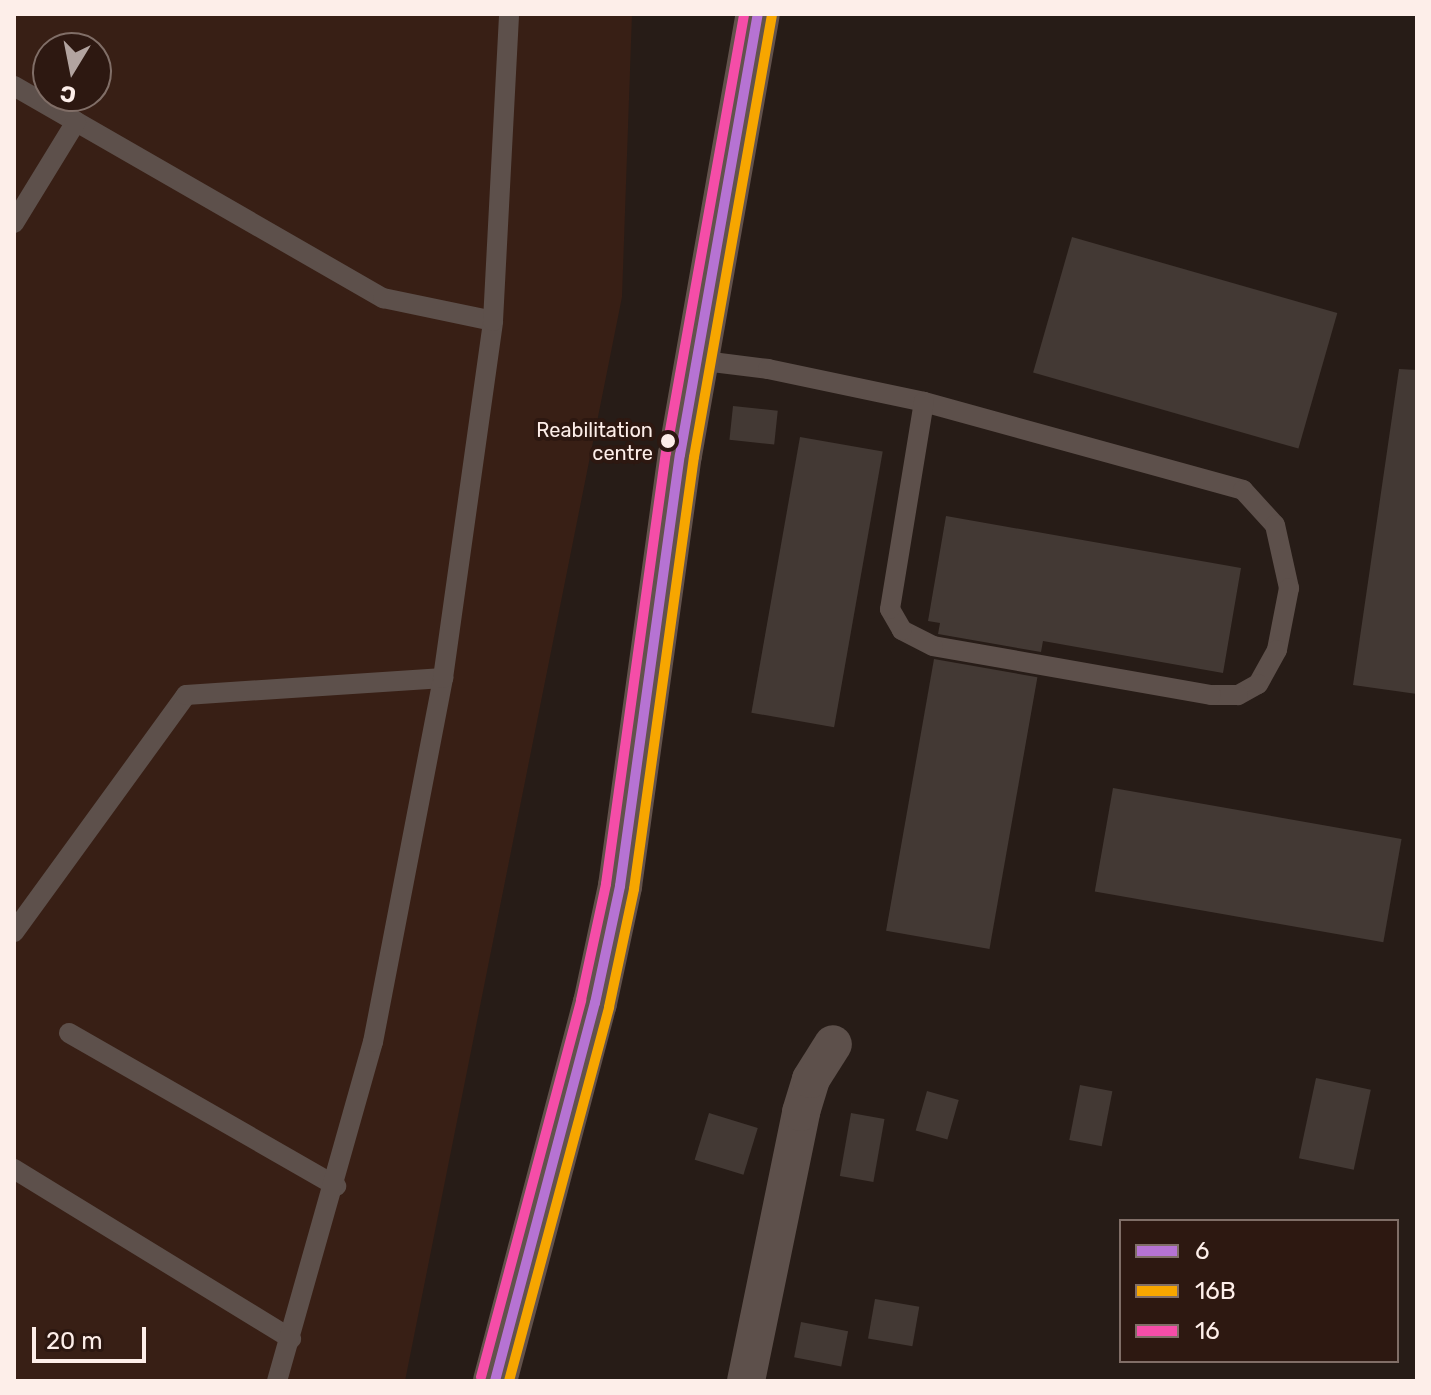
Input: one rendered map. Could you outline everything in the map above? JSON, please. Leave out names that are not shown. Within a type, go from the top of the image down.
[{"type":"main road","points":[[495,1381],[595,1003],[620,886],[696,360],[758,14]]},
{"type":"street","points":[[746,1381],[801,1112],[811,1079],[833,1044]]},
{"type":"lane","points":[[277,1381],[336,1186],[389,970],[443,678],[493,321],[509,14]]},
{"type":"lane","points":[[14,86],[383,298],[493,321]]},
{"type":"lane","points":[[14,223],[76,122]]},
{"type":"lane","points":[[696,360],[768,369],[924,402],[1243,490],[1275,525],[1289,588],[1277,650],[1258,684],[1238,695],[1211,695],[933,646],[902,630],[890,609],[924,402]]},
{"type":"lane","points":[[14,932],[186,695],[443,678]]},
{"type":"lane","points":[[69,1033],[336,1186]]},
{"type":"lane","points":[[14,1169],[291,1339]]},
{"type":"shaded area","points":[[14,14],[632,14],[622,297],[405,1381],[14,1381]]},
{"type":"building","points":[[1072,237],[1337,313],[1298,449],[1033,373]]},
{"type":"building","points":[[1399,369],[1417,370],[1417,694],[1353,685]]},
{"type":"building","points":[[733,406],[778,411],[774,445],[729,440]]},
{"type":"building","points":[[800,437],[883,452],[834,727],[751,713]]},
{"type":"building","points":[[946,516],[1241,568],[1223,673],[1043,641],[1041,652],[938,634],[940,623],[928,621]]},
{"type":"building","points":[[934,659],[1037,677],[989,949],[886,931]]},
{"type":"building","points":[[1113,788],[1402,839],[1383,942],[1095,891]]},
{"type":"building","points":[[1316,1078],[1371,1090],[1354,1170],[1299,1158]]},
{"type":"building","points":[[1080,1085],[1112,1091],[1102,1146],[1069,1140]]},
{"type":"building","points":[[927,1091],[959,1100],[947,1140],[916,1130]]},
{"type":"building","points":[[709,1113],[758,1128],[743,1175],[695,1160]]},
{"type":"building","points":[[851,1113],[884,1119],[873,1182],[840,1176]]},
{"type":"building","points":[[875,1299],[919,1307],[912,1346],[868,1338]]},
{"type":"building","points":[[801,1322],[848,1331],[841,1366],[794,1357]]},
{"type":"transit line","name":"16","points":[[481,1377],[581,1000],[606,884],[666,453],[744,14]]},
{"type":"transit line","name":"6","points":[[495,1381],[595,1003],[620,886],[680,455],[758,14]]},
{"type":"transit line","name":"16В","points":[[509,1381],[609,1007],[634,889],[694,457],[772,16]]},
{"type":"place","name":"Reabilitation centre","points":[[668,441]]}]
